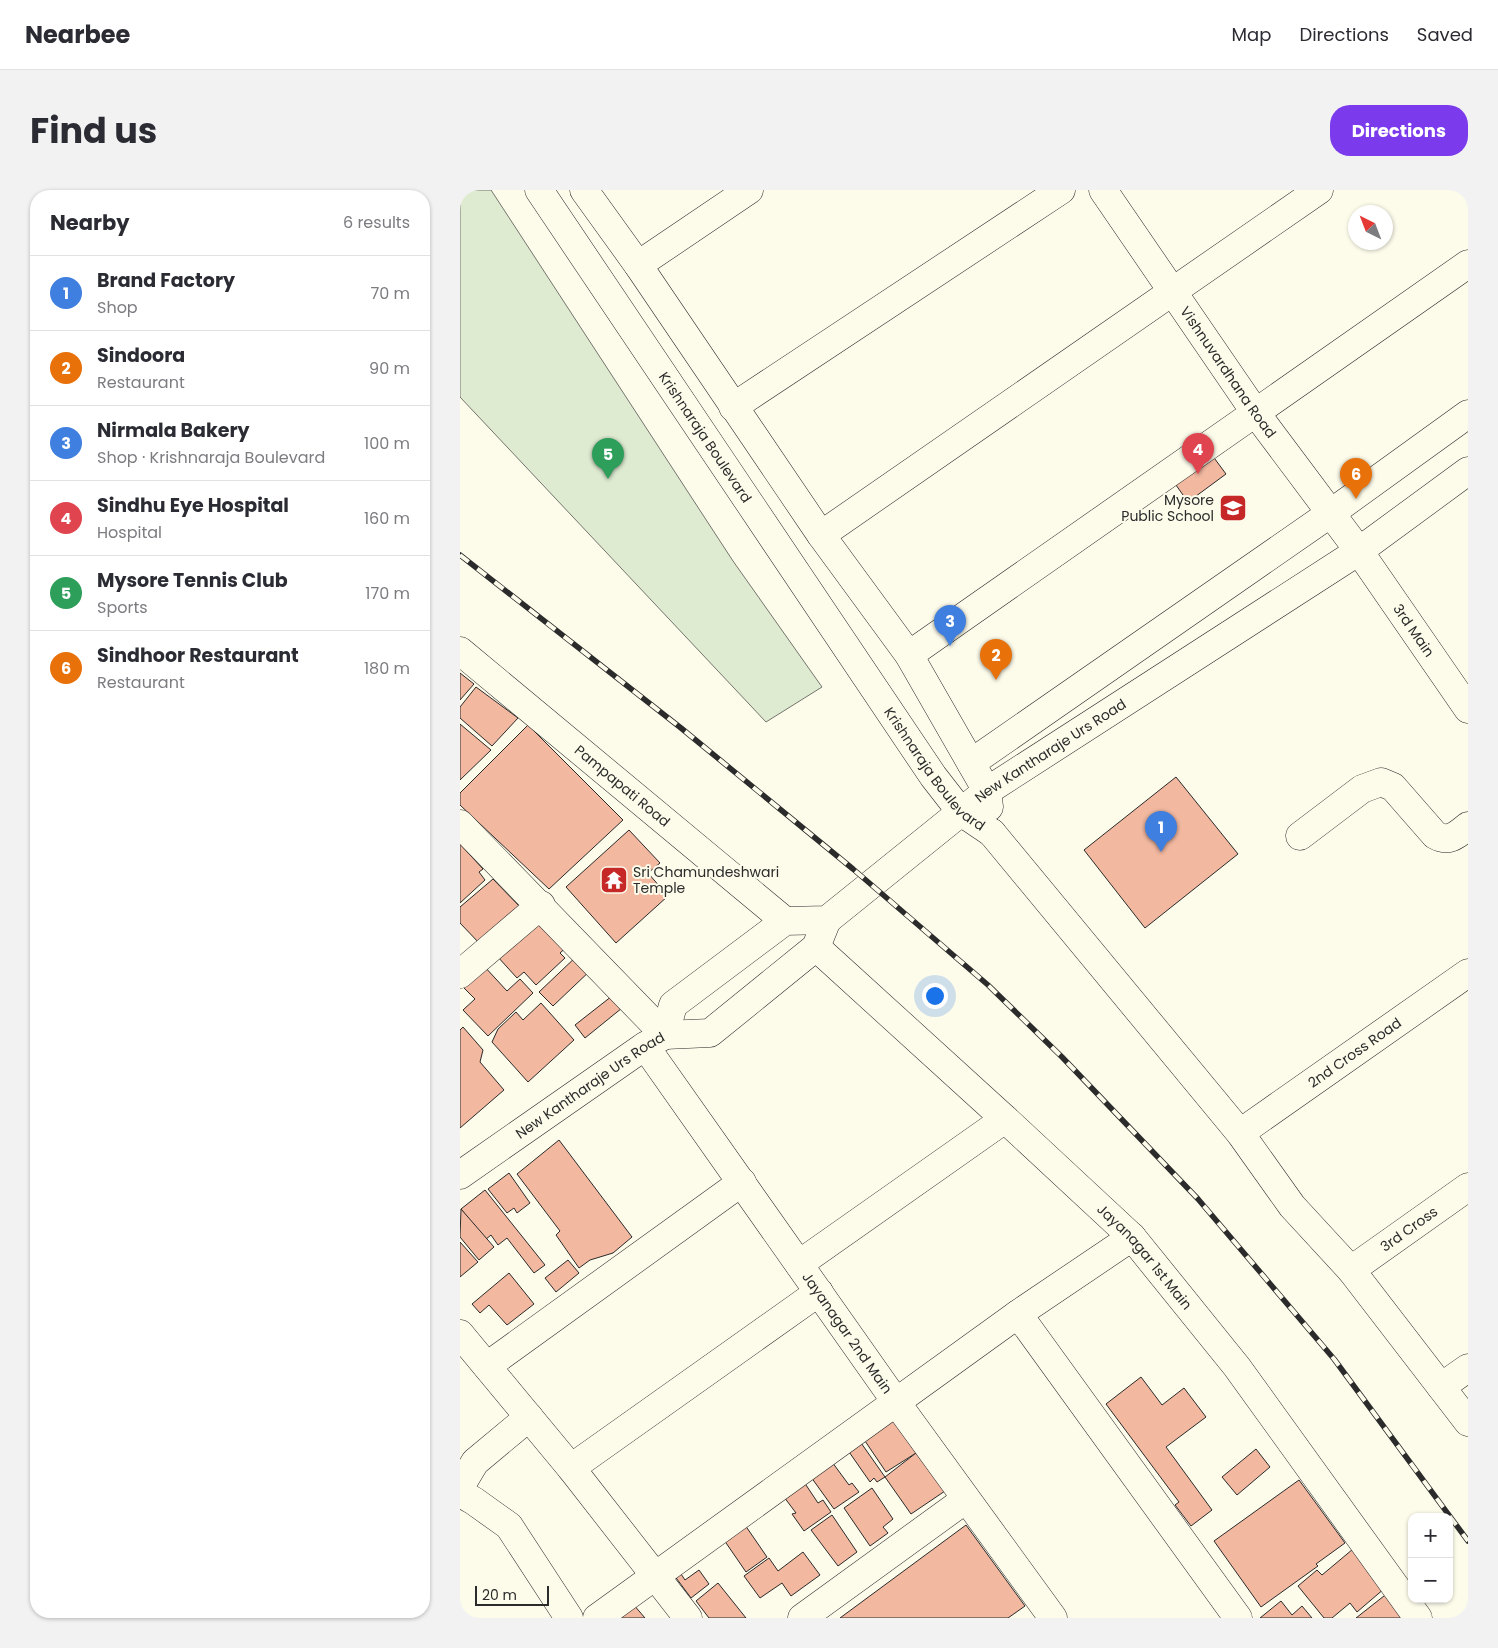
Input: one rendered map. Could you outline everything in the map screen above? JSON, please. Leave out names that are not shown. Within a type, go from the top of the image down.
[{"type":"street","name":"Krishnaraja Boulevard","points":[[539,190],[933,776],[961,812],[992,833]]},
{"type":"street","name":"Krishnaraja Boulevard","points":[[584,190],[638,265],[821,535],[909,655],[987,791],[992,833]]},
{"type":"street","points":[[638,265],[749,190]]},
{"type":"street","points":[[734,407],[1061,190]]},
{"type":"street","name":"Vishnuvardhana Road","points":[[1103,190],[1174,291],[1255,412],[1358,550]]},
{"type":"street","points":[[821,535],[1319,190]]},
{"type":"street","points":[[909,655],[1468,264]]},
{"type":"street","points":[[971,763],[1331,513],[1468,414]]},
{"type":"street","name":"New Kantharaje Urs Road","points":[[827,920],[987,791],[1358,550],[1468,471]]},
{"type":"street","name":"3rd Main","points":[[1358,550],[1465,697]]},
{"type":"street","name":"Pampapati Road","points":[[460,651],[785,921]]},
{"type":"street","points":[[1300,836],[1362,789],[1380,782],[1393,787],[1435,835],[1442,839],[1452,838],[1468,826]]},
{"type":"street","name":"Jayanagar 2nd Main","points":[[460,824],[541,905],[655,1040],[742,1182],[966,1499],[1044,1615]]},
{"type":"street","points":[[992,833],[1240,1133],[1292,1206],[1351,1270],[1468,1422]]},
{"type":"street","points":[[460,974],[541,905]]},
{"type":"street","points":[[655,1040],[710,1033],[816,947],[827,920],[785,921]]},
{"type":"street","name":"New Kantharaje Urs Road","points":[[460,1175],[655,1040],[673,1006],[785,921]]},
{"type":"street","name":"Jayanagar 1st Main","points":[[816,947],[1132,1237],[1237,1367],[1418,1618]]},
{"type":"street","name":"2nd Cross Road","points":[[1240,1133],[1468,973]]},
{"type":"street","points":[[799,1264],[1005,1119]]},
{"type":"street","points":[[487,1366],[742,1182]]},
{"type":"street","name":"3rd Cross","points":[[1351,1270],[1468,1187]]},
{"type":"street","points":[[596,1618],[1018,1314],[1132,1237]]},
{"type":"street","points":[[571,1468],[820,1292]]},
{"type":"street","points":[[1018,1314],[1238,1618]]},
{"type":"street","points":[[461,1336],[571,1468],[688,1618]]},
{"type":"street","points":[[1441,1387],[1468,1368]]},
{"type":"street","points":[[460,1487],[476,1462],[529,1417]]},
{"type":"street","points":[[460,1493],[474,1500],[509,1526],[569,1618]]},
{"type":"street","points":[[802,1618],[966,1499]]},
{"type":"green space","points":[[460,190],[491,190],[733,561],[822,687],[766,722],[460,397]]},
{"type":"building","points":[[1209,451],[1226,474],[1188,502],[1171,478]]},
{"type":"building","points":[[460,673],[474,684],[460,700]]},
{"type":"building","points":[[476,687],[518,718],[492,746],[460,718],[460,707]]},
{"type":"building","points":[[460,724],[491,750],[460,780]]},
{"type":"building","points":[[528,725],[623,820],[549,889],[460,805],[460,793]]},
{"type":"building","points":[[1176,777],[1238,854],[1145,928],[1084,850]]},
{"type":"building","name":"Sri Chamundeshwari Temple","points":[[629,830],[660,863],[648,873],[668,896],[616,943],[566,887]]},
{"type":"building","points":[[460,844],[483,869],[479,872],[485,880],[460,903]]},
{"type":"building","points":[[493,879],[522,909],[481,945],[460,923],[460,907]]},
{"type":"building","points":[[540,911],[570,944],[560,953],[565,958],[536,985],[524,972],[517,978],[497,956]]},
{"type":"building","points":[[579,954],[593,968],[553,1006],[539,992]]},
{"type":"building","points":[[483,965],[507,991],[520,979],[533,993],[488,1036],[463,1010],[475,999],[461,985]]},
{"type":"building","points":[[612,996],[622,1008],[585,1038],[575,1025]]},
{"type":"building","points":[[541,1003],[574,1040],[528,1082],[492,1042],[498,1029],[516,1012],[523,1020]]},
{"type":"building","points":[[463,1027],[483,1050],[480,1062],[504,1090],[460,1128],[460,1030]]},
{"type":"building","points":[[559,1140],[632,1237],[613,1253],[590,1260],[579,1268],[556,1235],[560,1231],[517,1174]]},
{"type":"building","points":[[509,1173],[530,1203],[517,1213],[514,1208],[507,1213],[488,1189]]},
{"type":"building","points":[[485,1190],[545,1265],[534,1273],[507,1238],[498,1245],[491,1235],[485,1240],[461,1209]]},
{"type":"building","points":[[461,1209],[494,1247],[479,1260],[460,1237]]},
{"type":"building","points":[[460,1242],[478,1262],[460,1277]]},
{"type":"building","points":[[568,1260],[579,1273],[556,1292],[545,1278]]},
{"type":"building","points":[[509,1273],[534,1304],[507,1325],[489,1305],[480,1313],[472,1304]]},
{"type":"building","points":[[1141,1377],[1162,1405],[1184,1388],[1206,1417],[1166,1447],[1212,1510],[1191,1526],[1175,1505],[1179,1502],[1106,1404]]},
{"type":"building","points":[[891,1416],[916,1453],[886,1472],[863,1438]]},
{"type":"building","points":[[859,1440],[885,1477],[877,1482],[874,1478],[870,1482],[847,1449]]},
{"type":"building","points":[[1256,1449],[1270,1467],[1237,1495],[1222,1477]]},
{"type":"building","points":[[916,1453],[945,1491],[911,1514],[885,1477]]},
{"type":"building","points":[[832,1462],[849,1485],[852,1483],[859,1492],[834,1509],[811,1477]]},
{"type":"building","points":[[802,1479],[818,1503],[823,1500],[831,1512],[804,1531],[792,1514],[796,1513],[781,1493]]},
{"type":"building","points":[[1299,1480],[1345,1543],[1316,1564],[1318,1566],[1261,1607],[1214,1541]]},
{"type":"building","points":[[872,1488],[893,1519],[883,1527],[888,1533],[870,1546],[844,1508]]},
{"type":"building","points":[[832,1515],[857,1552],[838,1566],[811,1530]]},
{"type":"building","points":[[745,1525],[767,1557],[746,1572],[724,1540]]},
{"type":"building","points":[[966,1525],[1025,1606],[1008,1618],[840,1618]]},
{"type":"building","points":[[1353,1549],[1385,1588],[1357,1612],[1350,1603],[1332,1618],[1324,1618],[1298,1586],[1317,1570],[1322,1575]]},
{"type":"building","points":[[803,1552],[820,1575],[791,1596],[782,1583],[760,1598],[744,1576],[769,1558],[778,1571]]},
{"type":"building","points":[[699,1570],[709,1584],[691,1598],[671,1571],[679,1571],[685,1580]]},
{"type":"building","points":[[718,1583],[746,1618],[709,1618],[696,1601]]},
{"type":"building","points":[[1389,1592],[1410,1618],[1356,1618]]},
{"type":"building","points":[[1281,1601],[1292,1615],[1302,1606],[1312,1618],[1260,1618]]},
{"type":"building","points":[[633,1604],[645,1618],[617,1618]]},
{"type":"railway","points":[[460,555],[681,728],[853,869],[988,985],[1062,1057],[1198,1199],[1334,1359],[1468,1541]]},
{"type":"place","name":"Sindhu Eye Hospital","points":[[1198,474]]},
{"type":"place","name":"Mysore Tennis Club","points":[[608,479]]},
{"type":"place","name":"Sindhoor Restaurant","points":[[1356,499]]},
{"type":"place","name":"Mysore Public School","points":[[1233,508]]},
{"type":"place","name":"Nirmala Bakery","points":[[950,646]]},
{"type":"place","name":"Sindoora","points":[[996,680]]},
{"type":"place","name":"Brand Factory","points":[[1161,852]]},
{"type":"place","name":"Sri Chamundeshwari Temple","points":[[614,880]]}]
